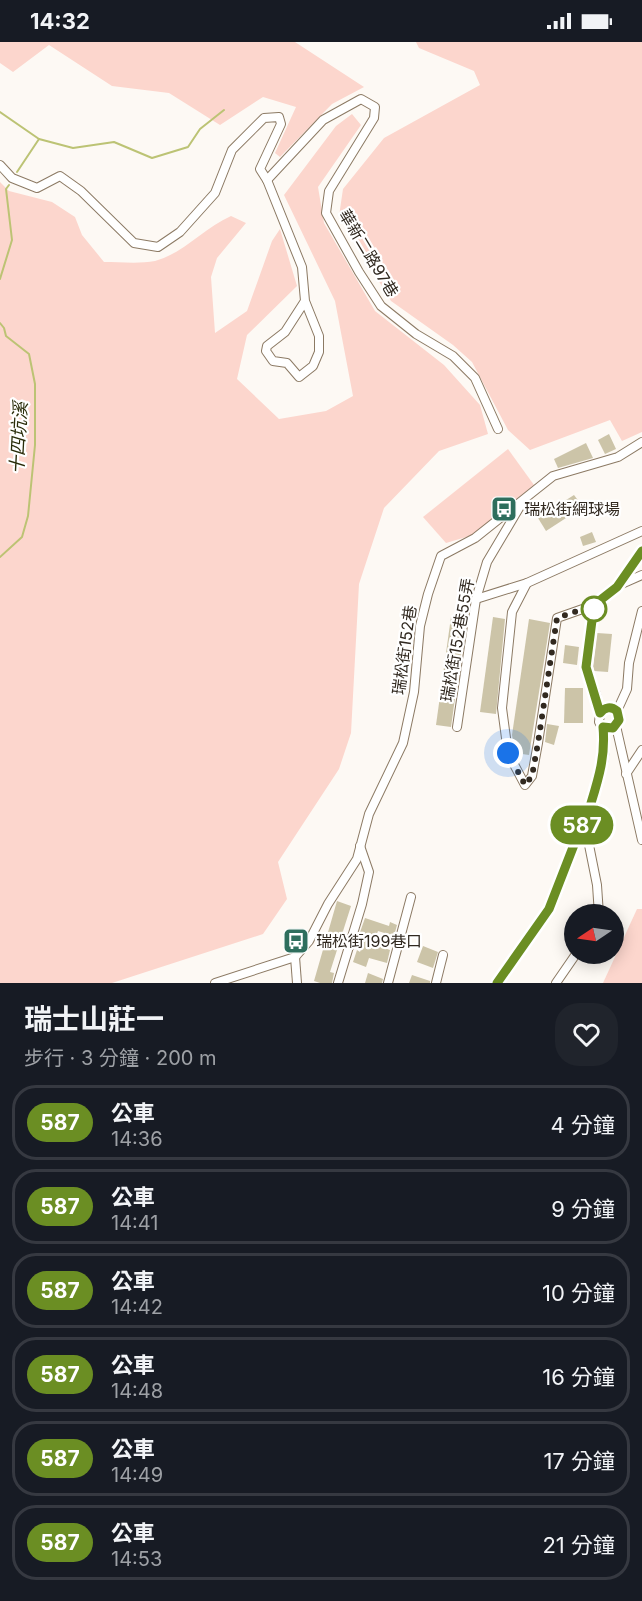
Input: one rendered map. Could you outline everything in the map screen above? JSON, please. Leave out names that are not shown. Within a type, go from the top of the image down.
[{"type":"street","name":"華新二路97巷","points":[[267,180],[323,120],[361,99],[375,107],[374,118],[329,191],[326,213],[381,306],[416,334],[453,356],[475,378],[498,429]]},
{"type":"street","points":[[0,165],[12,178],[37,188],[60,176],[81,191],[134,243],[158,247],[180,232],[215,193],[232,150],[264,118],[279,117],[281,124],[260,170],[267,180],[302,267],[305,301],[319,336],[319,352],[313,366],[299,377],[287,363],[273,362],[266,351],[267,346],[285,332],[305,301]]},
{"type":"street","name":"瑞松街152巷","points":[[295,957],[309,941],[328,904],[357,859],[369,814],[403,743],[414,692],[420,626],[441,556],[475,538],[553,476],[618,457],[642,442]]},
{"type":"street","name":"瑞松街152巷55弄","points":[[457,727],[476,599],[487,562],[526,497]]},
{"type":"street","points":[[476,599],[527,583],[642,531]]},
{"type":"street","points":[[617,587],[642,550]]},
{"type":"street","points":[[527,583],[512,612],[502,708],[508,753],[525,785],[532,776],[557,618],[594,605],[617,587],[642,575]]},
{"type":"street","points":[[497,983],[549,909],[588,813],[601,770],[605,748],[603,727],[586,667],[594,605]]},
{"type":"street","points":[[603,727],[610,729],[616,726],[619,720],[617,711],[627,689],[630,663],[642,612]]},
{"type":"street","points":[[600,713],[608,708],[617,711]]},
{"type":"street","points":[[616,726],[642,840]]},
{"type":"street","points":[[626,774],[642,750]]},
{"type":"street","points":[[584,819],[597,885],[598,904]]},
{"type":"street","points":[[338,983],[362,904],[369,872],[360,845]]},
{"type":"street","points":[[388,983],[411,897]]},
{"type":"street","points":[[436,983],[443,956]]},
{"type":"street","points":[[215,983],[295,957],[297,983]]},
{"type":"street","points":[[556,983],[569,964]]},
{"type":"shaded area","points":[[0,42],[295,42],[364,87],[332,104],[280,157],[275,153],[296,107],[263,97],[220,125],[169,93],[112,86],[49,45],[13,72],[0,63]]},
{"type":"shaded area","points":[[416,42],[642,42],[642,432],[622,441],[610,420],[530,450],[508,430],[472,362],[453,345],[391,301],[339,216],[343,189],[384,138],[480,85],[474,71],[419,48]]},
{"type":"shaded area","points":[[352,114],[361,125],[318,187],[324,223],[375,311],[444,365],[480,405],[488,434],[439,451],[384,508],[359,584],[351,733],[339,769],[278,862],[287,899],[263,934],[112,983],[0,983],[0,182],[9,191],[52,202],[75,217],[82,235],[104,262],[155,261],[175,252],[231,216],[246,223],[217,258],[211,277],[215,333],[247,311],[272,241],[280,229],[297,286],[247,335],[237,379],[279,419],[326,411],[353,396],[335,301],[284,195],[336,126]]},
{"type":"shaded area","points":[[508,449],[534,485],[473,535],[446,543],[423,517]]},
{"type":"shaded area","points":[[637,909],[642,909],[642,983],[603,983],[612,964],[624,964],[624,937]]},
{"type":"building","points":[[609,434],[616,449],[605,454],[598,440]]},
{"type":"building","points":[[586,443],[593,458],[558,468],[554,459]]},
{"type":"building","points":[[574,495],[583,507],[546,531],[538,518]]},
{"type":"building","points":[[592,532],[596,542],[583,546],[580,537]]},
{"type":"building","points":[[451,617],[466,619],[451,727],[436,725]]},
{"type":"building","points":[[493,617],[505,619],[496,714],[480,712]]},
{"type":"building","points":[[529,619],[550,623],[529,755],[515,753],[512,735]]},
{"type":"building","points":[[597,633],[612,634],[608,672],[594,671]]},
{"type":"building","points":[[565,645],[579,647],[577,665],[563,663]]},
{"type":"building","points":[[565,688],[583,688],[583,723],[564,723]]},
{"type":"building","points":[[547,724],[559,726],[554,745],[545,742]]},
{"type":"building","points":[[337,901],[351,906],[330,972],[334,973],[332,983],[320,983],[314,981]]},
{"type":"building","points":[[365,918],[389,926],[390,922],[397,925],[394,936],[378,931],[373,944],[390,950],[387,963],[369,958],[366,967],[353,962],[357,950],[360,952],[365,937],[359,935]]},
{"type":"building","points":[[423,946],[438,952],[433,968],[417,962]]},
{"type":"building","points":[[368,973],[383,979],[382,983],[365,983]]},
{"type":"building","points":[[412,975],[430,981],[430,983],[409,983]]},
{"type":"waterway","name":"十四坑溪","points":[[0,112],[39,139],[73,148],[114,142],[152,158],[188,147],[200,129],[224,110]]},
{"type":"waterway","name":"十四坑溪","points":[[17,172],[39,139]]},
{"type":"waterway","name":"十四坑溪","points":[[0,279],[12,240],[6,189],[9,185]]},
{"type":"waterway","name":"十四坑溪","points":[[0,323],[6,336],[29,354],[35,384],[35,445],[28,516],[22,537],[0,557]]},
{"type":"bus line","name":"587","points":[[497,983],[549,909],[588,813],[605,748],[603,727],[613,728],[620,717],[617,711],[611,708],[602,710],[600,713],[586,667],[594,605],[617,587],[642,551]]},
{"type":"place","name":"瑞松街網球場","points":[[504,509]]},
{"type":"place","name":"瑞松街199巷口","points":[[296,941]]},
{"type":"route","points":[[508,753],[525,785],[532,776],[557,618],[594,605],[594,609]]}]
